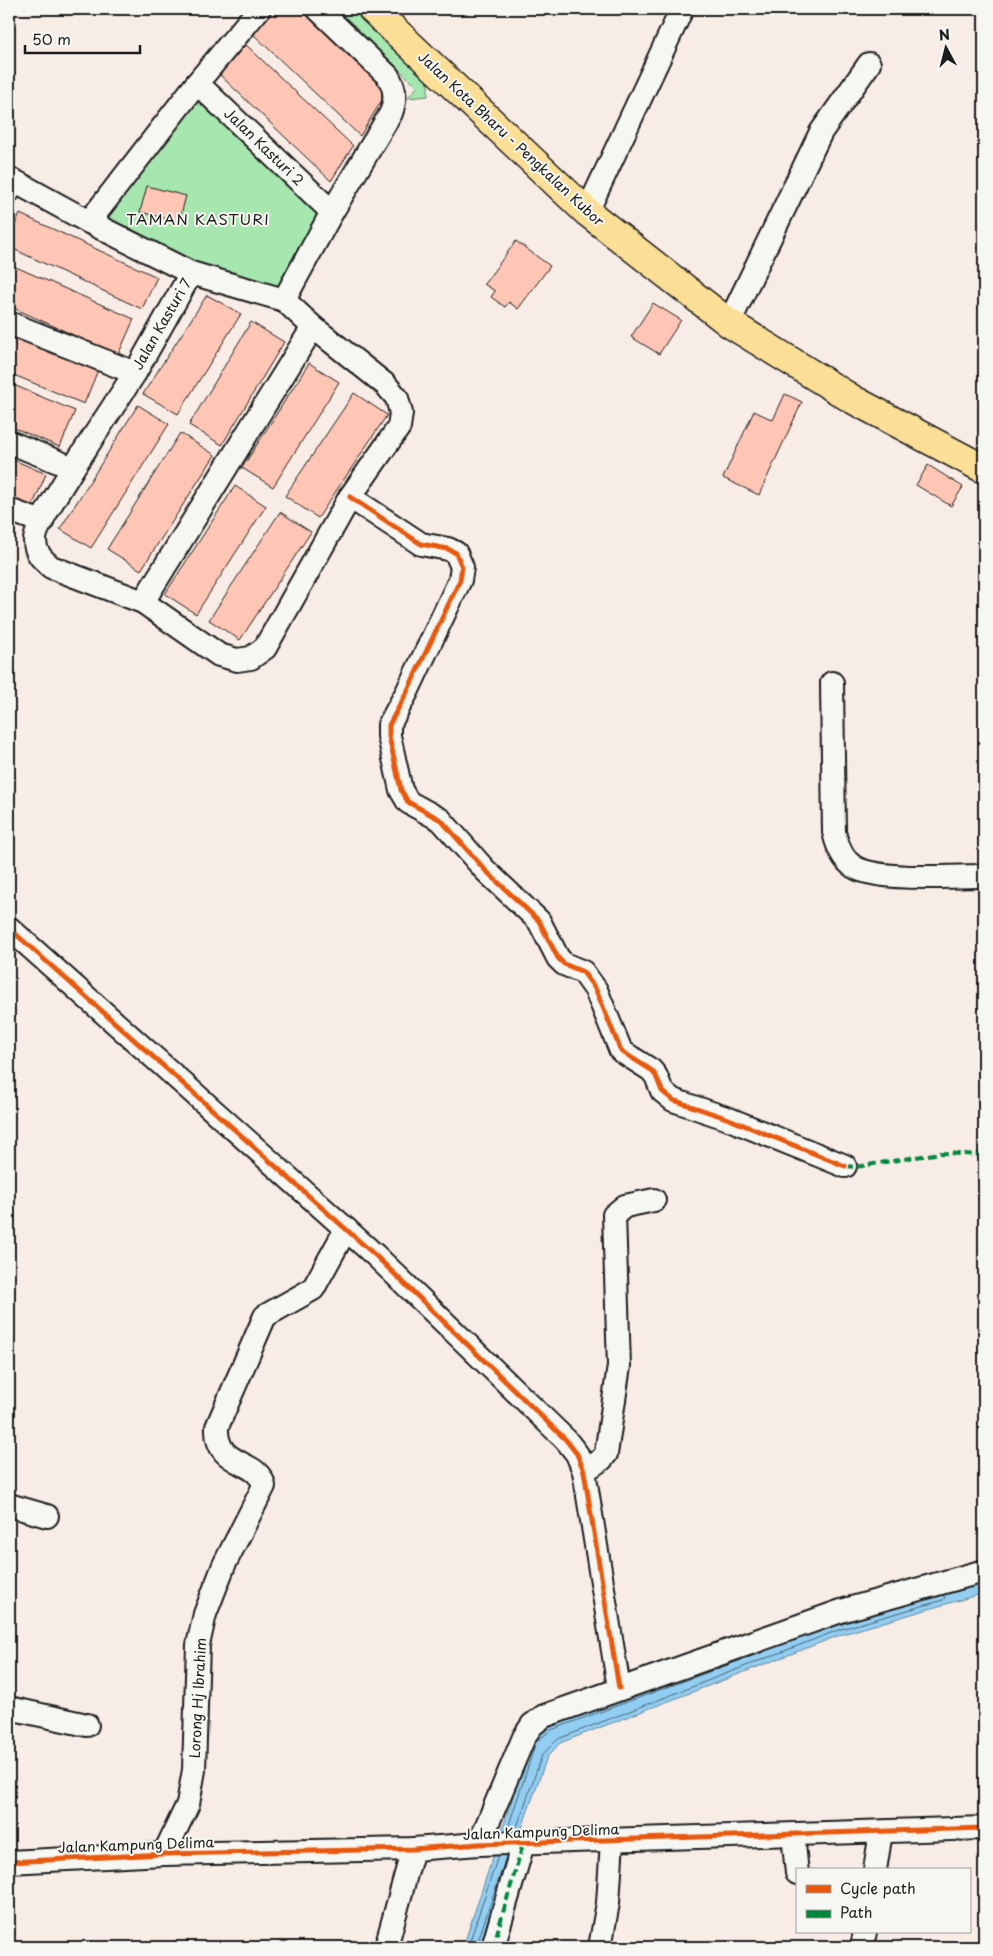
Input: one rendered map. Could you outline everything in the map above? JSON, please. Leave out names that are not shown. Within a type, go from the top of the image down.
[{"type":"main road","name":"Jalan Kota Bharu - Pengkalan Kubor","points":[[372,9],[587,212],[729,323],[852,398],[984,469]]},
{"type":"street","points":[[89,222],[197,82],[259,9]]},
{"type":"street","points":[[284,300],[332,212],[391,113],[395,100],[394,87],[388,76],[318,9]]},
{"type":"street","points":[[587,212],[682,9]]},
{"type":"street","points":[[729,323],[821,132],[869,64]]},
{"type":"street","name":"Jalan Kasturi 2","points":[[197,82],[332,212]]},
{"type":"street","name":"Jalan Kasturi 7","points":[[11,184],[191,274],[134,373],[73,468],[42,522],[34,541],[40,557],[51,567],[142,602]]},
{"type":"street","points":[[191,274],[284,300],[313,327],[386,385],[397,398],[400,413],[399,427],[350,497],[265,648],[251,658],[237,660],[219,655],[142,602],[313,327]]},
{"type":"street","points":[[9,323],[134,373]]},
{"type":"street","points":[[9,442],[73,468]]},
{"type":"street","points":[[350,497],[421,544],[448,548],[458,556],[462,567],[460,580],[390,725],[389,736],[401,790],[405,799],[441,820],[485,870],[541,923],[558,958],[564,964],[583,972],[596,990],[620,1051],[651,1070],[665,1095],[673,1100],[730,1119],[845,1166]]},
{"type":"street","points":[[9,510],[42,522]]},
{"type":"street","points":[[832,683],[834,832],[837,846],[846,858],[857,869],[888,875],[984,876]]},
{"type":"street","points":[[9,928],[376,1256],[566,1440],[578,1454],[584,1471],[619,1688]]},
{"type":"street","points":[[584,1471],[602,1460],[606,1454],[619,1366],[614,1215],[625,1206],[654,1200]]},
{"type":"street","name":"Lorong Hj Ibrahim","points":[[164,1854],[188,1804],[194,1770],[198,1645],[205,1614],[224,1565],[264,1486],[263,1480],[258,1474],[225,1454],[216,1436],[217,1427],[265,1316],[312,1289],[346,1229]]},
{"type":"street","points":[[9,1505],[48,1516]]},
{"type":"street","points":[[481,1844],[524,1738],[532,1725],[544,1716],[619,1688],[841,1612],[984,1571]]},
{"type":"street","points":[[9,1708],[87,1725]]},
{"type":"street","name":"Jalan Kampung Delima","points":[[9,1862],[164,1854],[413,1849],[481,1844],[984,1828]]},
{"type":"street","points":[[875,1868],[880,1832]]},
{"type":"street","points":[[793,1835],[796,1868]]},
{"type":"street","points":[[600,1947],[608,1903],[612,1841]]},
{"type":"street","points":[[493,1947],[523,1844]]},
{"type":"street","points":[[386,1947],[413,1849]]},
{"type":"street","points":[[862,1947],[865,1934]]},
{"type":"green space","points":[[337,9],[354,9],[428,80],[428,96],[408,98],[417,87]]},
{"type":"green space","points":[[197,83],[332,212],[285,299],[89,222]]},
{"type":"water","points":[[984,1578],[984,1593],[843,1634],[560,1743],[547,1757],[480,1947],[463,1947],[532,1739],[548,1726],[847,1616]]},
{"type":"building","points":[[269,9],[301,9],[381,84],[382,100],[360,136],[251,32]]},
{"type":"building","points":[[243,42],[353,146],[331,181],[219,74]]},
{"type":"building","points":[[147,186],[186,196],[179,222],[140,212]]},
{"type":"building","points":[[20,214],[157,277],[142,309],[9,247],[9,237]]},
{"type":"building","points":[[516,241],[550,266],[518,309],[509,302],[505,307],[491,297],[495,291],[484,284]]},
{"type":"building","points":[[9,264],[134,319],[118,355],[9,306]]},
{"type":"building","points":[[207,295],[241,314],[178,414],[143,394]]},
{"type":"building","points":[[653,303],[681,320],[659,354],[631,337]]},
{"type":"building","points":[[251,322],[284,342],[222,445],[189,425]]},
{"type":"building","points":[[9,333],[98,370],[84,404],[9,373]]},
{"type":"building","points":[[309,363],[339,382],[273,487],[242,468]]},
{"type":"building","points":[[9,383],[75,411],[60,447],[9,426]]},
{"type":"building","points":[[354,393],[387,415],[318,518],[285,496]]},
{"type":"building","points":[[785,394],[802,402],[759,495],[723,478],[754,411],[773,420]]},
{"type":"building","points":[[138,405],[169,424],[91,548],[60,529]]},
{"type":"building","points":[[180,433],[215,455],[141,570],[107,549]]},
{"type":"building","points":[[9,458],[46,474],[32,507],[9,497]]},
{"type":"building","points":[[928,465],[963,487],[951,506],[916,485]]},
{"type":"building","points":[[235,486],[266,506],[196,614],[165,594]]},
{"type":"building","points":[[280,512],[311,532],[240,640],[209,620]]},
{"type":"marked path","points":[[845,1166],[856,1167],[940,1153],[984,1155]]},
{"type":"marked path","points":[[493,1947],[523,1844]]},
{"type":"cycle path","points":[[350,497],[421,544],[448,549],[456,553],[462,567],[460,580],[407,692],[389,725],[389,736],[401,790],[408,802],[441,820],[485,870],[539,921],[558,958],[564,964],[583,972],[596,990],[621,1051],[651,1070],[656,1076],[662,1091],[673,1100],[729,1119],[845,1166]]},
{"type":"cycle path","points":[[9,928],[376,1256],[566,1440],[577,1454],[584,1471],[619,1688]]},
{"type":"cycle path","points":[[9,1862],[164,1854],[413,1849],[479,1844],[984,1828]]},
{"type":"district","name":"TAMAN KASTURI","points":[[198,220]]}]
